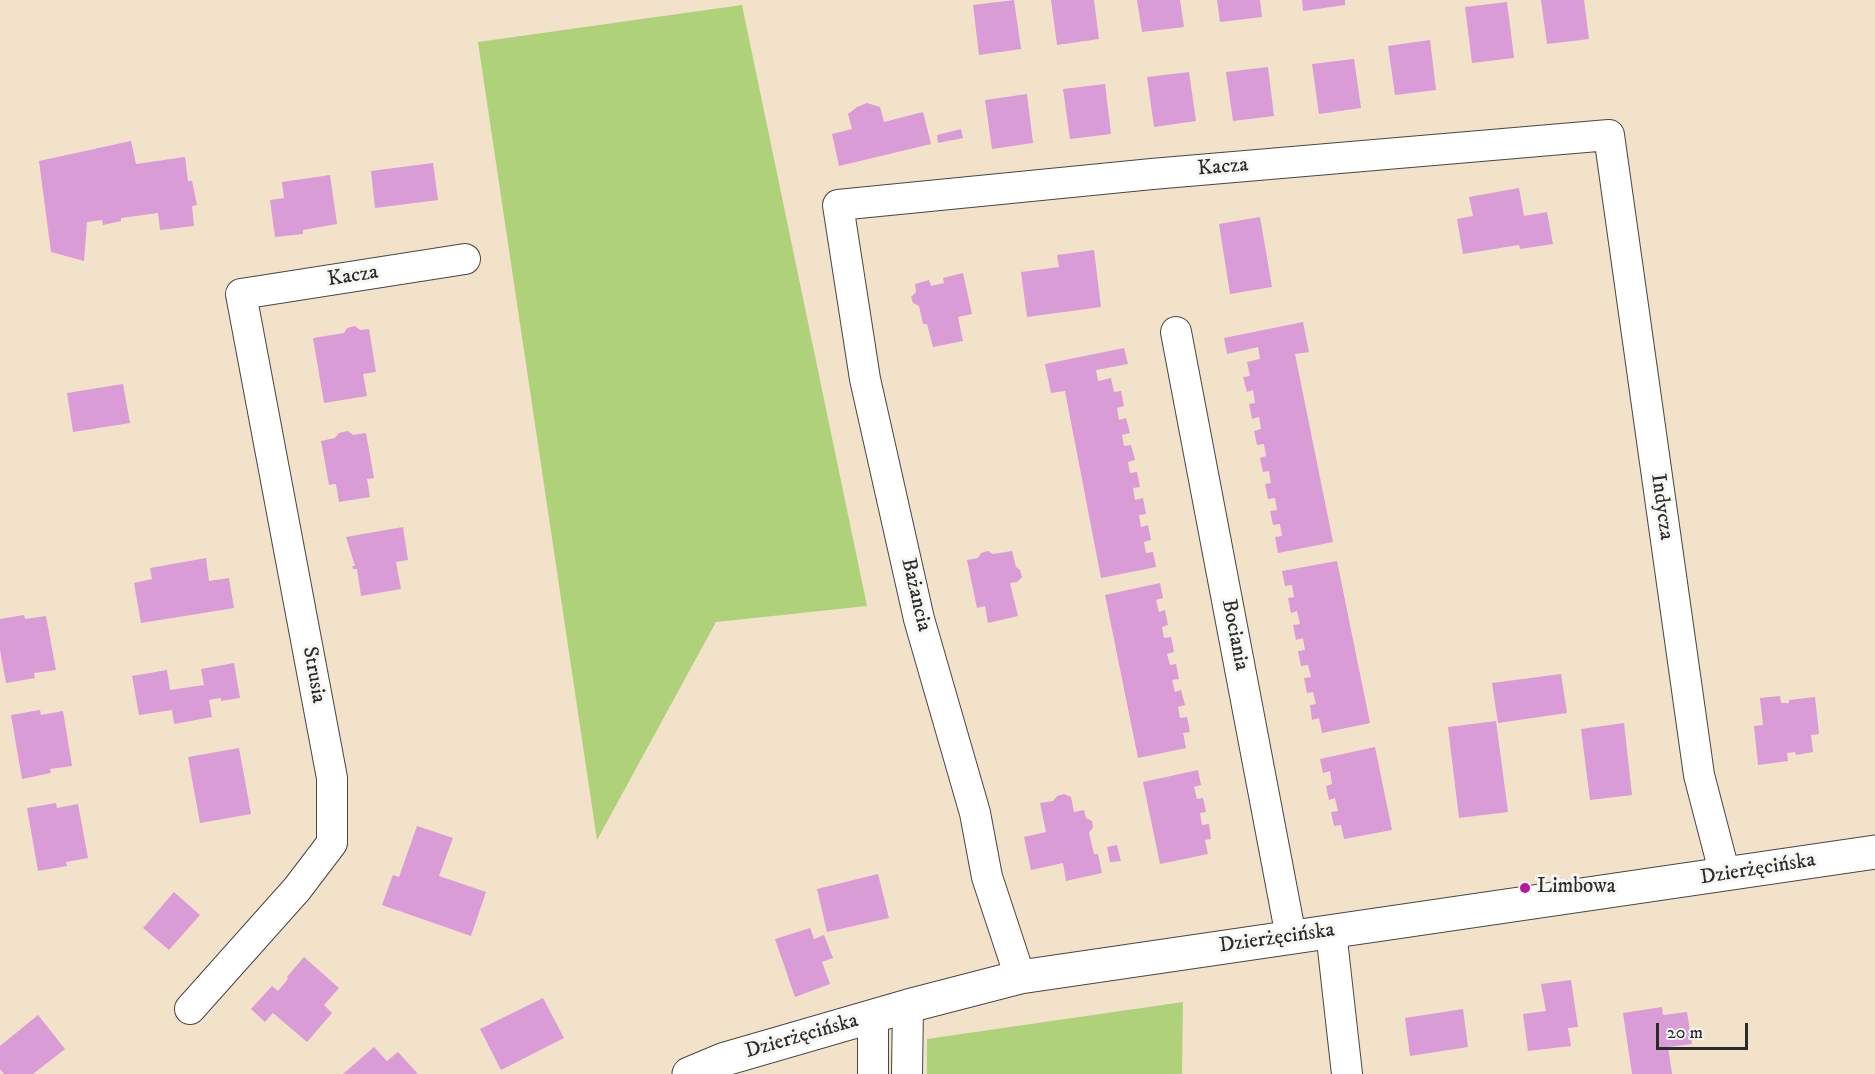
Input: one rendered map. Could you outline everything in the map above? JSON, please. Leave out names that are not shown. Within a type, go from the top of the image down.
[{"type":"street","name":"Kacza","points":[[838,206],[1152,174],[1609,135]]},
{"type":"street","name":"Indycza","points":[[1609,135],[1699,775],[1725,875]]},
{"type":"street","name":"Bażancia","points":[[838,206],[865,379],[919,619],[975,813],[987,877],[1020,977]]},
{"type":"street","name":"Kacza","points":[[241,294],[465,259]]},
{"type":"street","name":"Strusia","points":[[190,1009],[297,890],[332,843],[332,778],[241,294]]},
{"type":"street","name":"Bociania","points":[[1176,332],[1291,937]]},
{"type":"street","name":"Dzierżęcińska","points":[[689,1074],[725,1059],[908,1006],[1020,977],[1875,852]]},
{"type":"street","points":[[1331,931],[1347,1074]]},
{"type":"street","points":[[906,1074],[908,1006]]},
{"type":"street","points":[[873,1016],[873,1074]]},
{"type":"green space","points":[[742,5],[867,606],[716,622],[597,840],[478,42]]},
{"type":"green space","points":[[1183,1002],[1182,1074],[927,1074],[927,1039]]},
{"type":"building","points":[[1014,0],[1021,49],[979,55],[973,5]]},
{"type":"building","points":[[1051,0],[1094,0],[1099,39],[1057,45]]},
{"type":"building","points":[[1137,0],[1180,0],[1184,27],[1142,32]]},
{"type":"building","points":[[1217,0],[1260,0],[1262,17],[1220,22]]},
{"type":"building","points":[[1302,0],[1345,0],[1345,5],[1303,11]]},
{"type":"building","points":[[1541,0],[1584,0],[1589,39],[1547,44]]},
{"type":"building","points":[[1507,2],[1514,58],[1472,63],[1465,7]]},
{"type":"building","points":[[1430,40],[1436,90],[1395,95],[1388,46]]},
{"type":"building","points":[[1354,59],[1361,108],[1319,114],[1312,64]]},
{"type":"building","points":[[1268,67],[1274,116],[1233,121],[1226,72]]},
{"type":"building","points":[[1189,72],[1196,121],[1154,127],[1147,77]]},
{"type":"building","points":[[1105,84],[1111,134],[1070,139],[1063,89]]},
{"type":"building","points":[[1027,94],[1033,143],[992,149],[985,100]]},
{"type":"building","points":[[867,103],[880,107],[884,122],[923,112],[931,144],[839,166],[832,134],[852,129],[848,114]]},
{"type":"building","points":[[961,129],[963,138],[938,143],[937,135]]},
{"type":"building","points":[[131,141],[136,164],[185,157],[188,181],[192,181],[197,205],[192,206],[194,226],[160,230],[158,213],[121,218],[121,221],[103,225],[102,220],[87,222],[84,261],[51,252],[39,161]]},
{"type":"building","points":[[433,163],[438,200],[375,208],[371,171]]},
{"type":"building","points":[[330,175],[337,224],[303,230],[303,234],[275,237],[270,200],[284,198],[282,182]]},
{"type":"building","points":[[1519,188],[1524,216],[1547,212],[1553,244],[1520,249],[1519,245],[1463,254],[1457,219],[1473,216],[1469,197]]},
{"type":"building","points":[[1260,217],[1272,287],[1230,294],[1219,224]]},
{"type":"building","points":[[1094,250],[1101,307],[1027,317],[1021,272],[1059,267],[1057,255]]},
{"type":"building","points":[[963,273],[972,314],[958,317],[963,341],[933,347],[927,324],[923,324],[919,306],[913,303],[911,297],[916,292],[915,284],[929,280],[931,286],[944,283],[943,278]]},
{"type":"building","points":[[1303,322],[1309,352],[1295,354],[1333,542],[1278,553],[1275,537],[1282,536],[1280,524],[1273,525],[1270,511],[1277,510],[1275,498],[1268,499],[1265,484],[1271,483],[1269,471],[1263,472],[1260,458],[1266,456],[1264,444],[1257,445],[1254,431],[1261,429],[1259,417],[1252,419],[1249,404],[1255,403],[1253,390],[1247,392],[1243,377],[1250,376],[1247,362],[1260,359],[1258,347],[1227,354],[1224,338]]},
{"type":"building","points":[[355,326],[360,330],[369,329],[376,372],[363,374],[367,396],[324,403],[313,338],[344,333],[347,328]]},
{"type":"building","points":[[1124,348],[1128,364],[1096,370],[1098,381],[1111,378],[1114,392],[1121,391],[1124,406],[1117,408],[1119,420],[1126,418],[1130,433],[1122,435],[1124,446],[1131,445],[1135,460],[1128,462],[1130,473],[1137,472],[1140,487],[1133,488],[1135,500],[1143,498],[1146,514],[1139,515],[1141,527],[1148,525],[1151,540],[1144,542],[1146,553],[1153,552],[1156,567],[1101,578],[1065,391],[1051,393],[1045,364]]},
{"type":"building","points":[[123,384],[130,423],[73,432],[67,393]]},
{"type":"building","points":[[348,431],[353,435],[366,433],[374,478],[367,479],[370,497],[339,502],[336,484],[329,485],[321,441],[335,438],[339,433]]},
{"type":"building","points":[[403,527],[408,560],[396,562],[401,589],[361,596],[357,569],[353,569],[352,566],[355,566],[346,537]]},
{"type":"building","points":[[988,551],[993,554],[1012,551],[1016,567],[1020,570],[1022,577],[1017,582],[1010,583],[1018,616],[988,623],[985,606],[977,608],[967,560],[978,558],[981,553]]},
{"type":"building","points":[[206,558],[209,581],[229,578],[234,608],[141,623],[134,583],[152,579],[150,568]]},
{"type":"building","points":[[1337,561],[1370,723],[1322,733],[1319,718],[1312,720],[1310,705],[1316,704],[1313,692],[1307,693],[1304,678],[1311,677],[1308,665],[1301,666],[1298,651],[1305,650],[1303,638],[1296,640],[1293,625],[1300,624],[1297,611],[1291,613],[1288,598],[1294,597],[1292,585],[1285,586],[1282,571]]},
{"type":"building","points":[[1160,583],[1163,598],[1156,600],[1159,612],[1165,610],[1168,625],[1162,627],[1164,638],[1171,637],[1174,652],[1167,654],[1170,665],[1176,664],[1179,679],[1172,680],[1175,692],[1181,690],[1185,705],[1178,707],[1180,718],[1187,717],[1190,732],[1183,733],[1186,748],[1138,758],[1105,595]]},
{"type":"building","points":[[24,615],[25,619],[46,616],[56,670],[34,673],[35,678],[6,683],[0,650],[0,619]]},
{"type":"building","points":[[234,663],[240,698],[209,700],[212,717],[174,724],[172,710],[139,715],[132,676],[167,670],[170,690],[204,685],[201,669]]},
{"type":"building","points":[[1561,674],[1567,713],[1498,723],[1492,683]]},
{"type":"building","points":[[1780,696],[1781,703],[1815,697],[1819,734],[1811,735],[1813,752],[1796,755],[1795,752],[1787,753],[1788,761],[1758,765],[1754,726],[1763,725],[1760,698]]},
{"type":"building","points":[[40,710],[41,715],[63,711],[72,766],[50,769],[51,773],[22,779],[11,715]]},
{"type":"building","points":[[1496,721],[1508,812],[1459,818],[1448,727]]},
{"type":"building","points":[[1624,723],[1632,795],[1590,800],[1581,729]]},
{"type":"building","points":[[1375,747],[1392,830],[1344,839],[1341,825],[1334,826],[1331,812],[1338,811],[1335,798],[1329,800],[1326,786],[1332,784],[1330,771],[1323,773],[1320,759]]},
{"type":"building","points":[[239,748],[251,814],[200,823],[188,757]]},
{"type":"building","points":[[1198,770],[1201,785],[1194,787],[1197,799],[1203,798],[1206,812],[1200,813],[1202,825],[1209,824],[1211,839],[1205,840],[1208,854],[1160,864],[1143,782]]},
{"type":"building","points":[[1064,794],[1071,797],[1074,812],[1084,810],[1086,818],[1092,821],[1093,827],[1089,833],[1094,854],[1098,854],[1102,873],[1066,881],[1063,863],[1031,870],[1024,837],[1046,832],[1040,803],[1053,801],[1057,796]]},
{"type":"building","points":[[56,803],[57,808],[78,804],[88,858],[66,862],[67,866],[38,871],[27,808]]},
{"type":"building","points":[[417,826],[453,838],[439,876],[486,892],[471,936],[382,905],[393,875],[399,877]]},
{"type":"building","points":[[1117,845],[1121,861],[1110,862],[1107,847]]},
{"type":"building","points":[[878,874],[889,918],[827,932],[817,889]]},
{"type":"building","points":[[174,892],[200,915],[169,950],[143,928]]},
{"type":"building","points":[[810,928],[814,939],[824,935],[833,958],[822,962],[830,984],[795,997],[775,939]]},
{"type":"building","points":[[304,957],[339,988],[324,1005],[332,1013],[307,1042],[273,1013],[265,1022],[251,1009],[272,986],[278,991]]},
{"type":"building","points":[[1571,980],[1578,1027],[1568,1028],[1571,1046],[1528,1051],[1523,1014],[1546,1011],[1541,984]]},
{"type":"building","points":[[543,998],[564,1038],[501,1070],[480,1029]]},
{"type":"building","points":[[1662,1007],[1663,1015],[1687,1012],[1692,1044],[1668,1047],[1672,1074],[1632,1074],[1623,1013]]},
{"type":"building","points":[[1463,1009],[1468,1047],[1410,1056],[1405,1018]]},
{"type":"building","points":[[38,1015],[65,1049],[33,1074],[4,1074],[0,1069],[0,1046]]},
{"type":"building","points":[[374,1047],[387,1061],[398,1052],[418,1074],[343,1074]]},
{"type":"place","name":"Limbowa","points":[[1525,888]]}]
